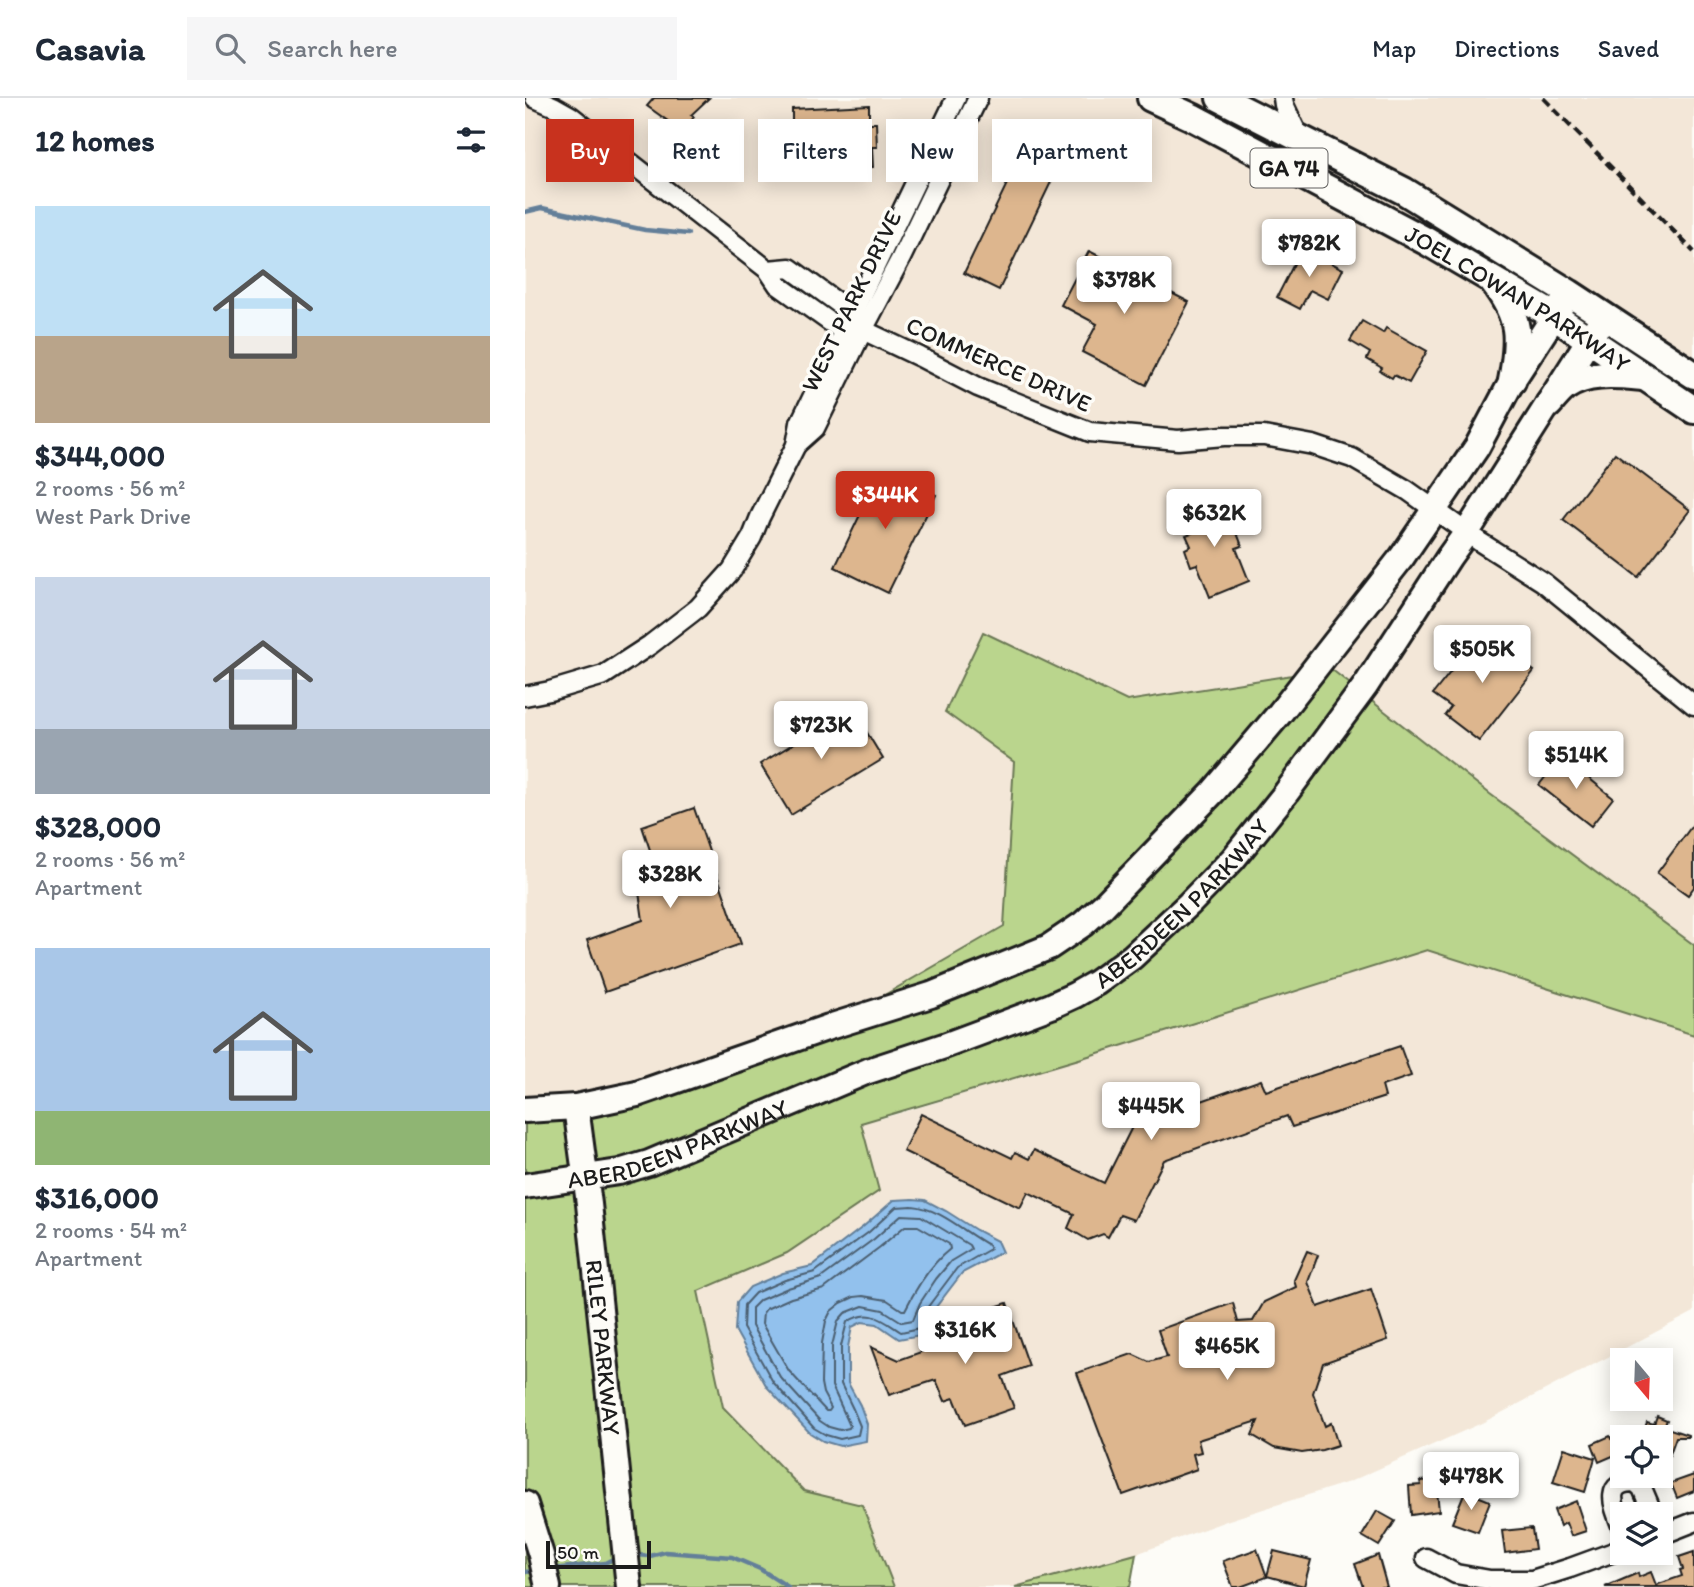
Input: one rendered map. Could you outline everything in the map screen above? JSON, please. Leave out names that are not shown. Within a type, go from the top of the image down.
[{"type":"main road","name":"JOEL COWAN PARKWAY","points":[[1151,98],[1426,241],[1554,316],[1694,410]]},
{"type":"main road","name":"JOEL COWAN PARKWAY","points":[[1220,98],[1404,191],[1569,293],[1694,375]]},
{"type":"main road","points":[[1490,278],[1505,297],[1516,321],[1518,349],[1512,381]]},
{"type":"main road","points":[[1549,404],[1565,387],[1581,379],[1606,375],[1645,377]]},
{"type":"street","points":[[535,98],[571,116],[768,270],[778,285],[844,332],[863,330],[853,314],[790,268],[768,270]]},
{"type":"street","name":"WEST PARK DRIVE","points":[[525,696],[604,675],[650,645],[698,608],[732,569],[753,537],[760,517],[796,445],[800,424],[956,98]]},
{"type":"street","name":"WEST PARK DRIVE","points":[[796,445],[815,428],[978,98]]},
{"type":"street","points":[[1283,98],[1300,139]]},
{"type":"street","name":"ABERDEEN PARKWAY","points":[[525,1110],[576,1107],[637,1094],[829,1027],[931,995],[1049,947],[1083,924],[1213,792],[1280,713],[1402,557],[1477,447],[1512,381],[1569,293]]},
{"type":"street","name":"ABERDEEN PARKWAY","points":[[525,1186],[619,1172],[649,1163],[868,1071],[1051,1006],[1096,983],[1132,957],[1233,859],[1366,685],[1604,317]]},
{"type":"street","name":"COMMERCE DRIVE","points":[[863,330],[978,387],[1090,432],[1178,440],[1265,436],[1313,445],[1352,458],[1407,490],[1480,542],[1543,582],[1694,705]]},
{"type":"street","name":"RILEY PARKWAY","points":[[576,1107],[586,1178],[629,1587]]},
{"type":"street","points":[[1613,1502],[1612,1494],[1618,1486],[1635,1482],[1642,1488],[1648,1502]]},
{"type":"street","points":[[525,1504],[548,1587]]},
{"type":"street","points":[[1673,1530],[1694,1522]]},
{"type":"street","points":[[1426,1558],[1456,1574],[1490,1580],[1532,1580],[1610,1554]]},
{"type":"shaded area","points":[[525,98],[1694,98],[1694,945],[1490,794],[1331,670],[1127,701],[984,632],[1014,762],[1004,925],[829,1027],[637,1094],[525,1110]]},
{"type":"shaded area","points":[[1427,950],[1694,1035],[1694,1312],[1625,1348],[1610,1348],[1610,1356],[1484,1422],[1349,1482],[1229,1520],[1136,1554],[1013,1587],[894,1587],[862,1505],[804,1491],[723,1407],[698,1291],[787,1253],[861,1123],[1072,1061]]},
{"type":"green space","points":[[983,632],[1127,701],[1331,669],[1490,794],[1694,945],[1694,1035],[1427,950],[1079,1059],[861,1123],[879,1191],[787,1253],[698,1291],[723,1407],[804,1491],[862,1505],[894,1587],[525,1587],[525,1110],[576,1107],[829,1027],[1004,926],[1014,762],[945,712]]},
{"type":"green space","points":[[1136,1554],[1130,1587],[1015,1587]]},
{"type":"water","points":[[894,1200],[925,1200],[997,1241],[1002,1252],[962,1273],[933,1311],[926,1334],[899,1339],[877,1324],[862,1322],[852,1327],[848,1347],[848,1383],[867,1424],[866,1441],[840,1446],[823,1441],[810,1433],[767,1387],[735,1330],[737,1302],[750,1287],[783,1273],[812,1266]]},
{"type":"building","points":[[654,98],[709,98],[691,115],[694,117],[692,119],[665,119],[647,106]]},
{"type":"building","points":[[869,105],[869,119],[792,119],[792,109]]},
{"type":"building","points":[[872,123],[876,123],[877,147],[872,147]]},
{"type":"building","points":[[1008,182],[1051,182],[999,290],[964,273]]},
{"type":"building","points":[[1302,248],[1343,269],[1328,299],[1310,290],[1300,309],[1277,297]]},
{"type":"building","points":[[1089,251],[1189,302],[1146,385],[1082,352],[1097,324],[1061,305]]},
{"type":"building","points":[[1362,321],[1383,333],[1386,328],[1427,351],[1409,383],[1380,371],[1382,368],[1367,359],[1370,353],[1350,341]]},
{"type":"building","points":[[1615,453],[1690,510],[1638,577],[1563,520]]},
{"type":"building","points":[[882,469],[936,495],[888,593],[835,567]]},
{"type":"building","points":[[1208,497],[1218,522],[1224,519],[1229,531],[1235,528],[1242,546],[1236,548],[1249,581],[1210,597],[1197,564],[1191,566],[1185,549],[1191,546],[1186,535],[1192,533],[1182,507]]},
{"type":"building","points":[[1483,631],[1534,671],[1479,741],[1445,715],[1451,707],[1433,694]]},
{"type":"building","points":[[852,708],[883,759],[791,815],[760,764],[796,742],[795,735],[800,727],[807,725],[818,729]]},
{"type":"building","points":[[1562,756],[1613,798],[1591,826],[1539,785]]},
{"type":"building","points":[[694,808],[741,944],[605,992],[587,940],[643,920],[639,892],[650,892],[650,883],[661,883],[642,826]]},
{"type":"building","points":[[1694,823],[1694,887],[1688,895],[1657,873]]},
{"type":"building","points":[[1400,1046],[1411,1076],[1382,1086],[1385,1097],[1292,1127],[1287,1116],[1164,1160],[1134,1220],[1120,1215],[1108,1237],[1103,1234],[1088,1240],[1068,1228],[1074,1214],[1028,1192],[1020,1208],[903,1151],[921,1114],[1012,1158],[1015,1152],[1029,1159],[1034,1150],[1104,1183],[1133,1125],[1261,1080],[1266,1091]]},
{"type":"building","points":[[1307,1251],[1318,1255],[1308,1282],[1318,1307],[1371,1289],[1388,1340],[1323,1363],[1313,1393],[1325,1426],[1331,1423],[1338,1445],[1302,1453],[1274,1448],[1252,1435],[1258,1421],[1198,1440],[1201,1452],[1193,1454],[1197,1469],[1123,1495],[1077,1373],[1132,1354],[1149,1362],[1167,1357],[1158,1330],[1233,1303],[1238,1322],[1253,1321],[1264,1302],[1296,1287],[1294,1280]]},
{"type":"building","points":[[1007,1303],[1029,1366],[1002,1376],[1014,1408],[965,1425],[954,1398],[945,1401],[936,1380],[889,1395],[871,1347],[899,1360],[968,1335],[961,1318]]},
{"type":"building","points":[[1657,1416],[1667,1420],[1665,1425],[1646,1425],[1647,1422],[1654,1424]]},
{"type":"building","points":[[1673,1430],[1688,1435],[1688,1437],[1676,1437],[1673,1445]]},
{"type":"building","points":[[1610,1436],[1610,1457],[1599,1462],[1592,1444]]},
{"type":"building","points":[[1564,1448],[1595,1458],[1585,1492],[1553,1482]]},
{"type":"building","points":[[1694,1475],[1694,1491],[1677,1498],[1673,1482]]},
{"type":"building","points":[[1436,1480],[1439,1511],[1411,1515],[1409,1486],[1421,1485],[1420,1481]]},
{"type":"building","points":[[1465,1491],[1490,1501],[1478,1532],[1452,1523]]},
{"type":"building","points":[[1576,1501],[1586,1531],[1571,1536],[1566,1523],[1560,1526],[1554,1510]]},
{"type":"building","points":[[1377,1511],[1395,1521],[1379,1546],[1362,1536]]},
{"type":"building","points":[[1531,1528],[1535,1549],[1505,1553],[1502,1531]]},
{"type":"building","points":[[1257,1549],[1267,1577],[1233,1587],[1223,1561]]},
{"type":"building","points":[[1274,1551],[1311,1560],[1304,1586],[1267,1576]]},
{"type":"building","points":[[1694,1552],[1694,1587],[1605,1587],[1638,1573],[1639,1577],[1651,1572],[1656,1585],[1682,1576],[1679,1557]]},
{"type":"building","points":[[1378,1555],[1387,1587],[1363,1587],[1355,1564]]},
{"type":"waterway","points":[[525,212],[542,208],[645,230],[688,234]]},
{"type":"waterway","points":[[634,1555],[650,1556],[665,1552],[732,1557],[760,1569],[788,1587]]},
{"type":"waterway","points":[[553,1569],[605,1563],[619,1556]]},
{"type":"waterway","points":[[525,1572],[535,1571]]},
{"type":"railway","points":[[1543,98],[1694,252]]}]
